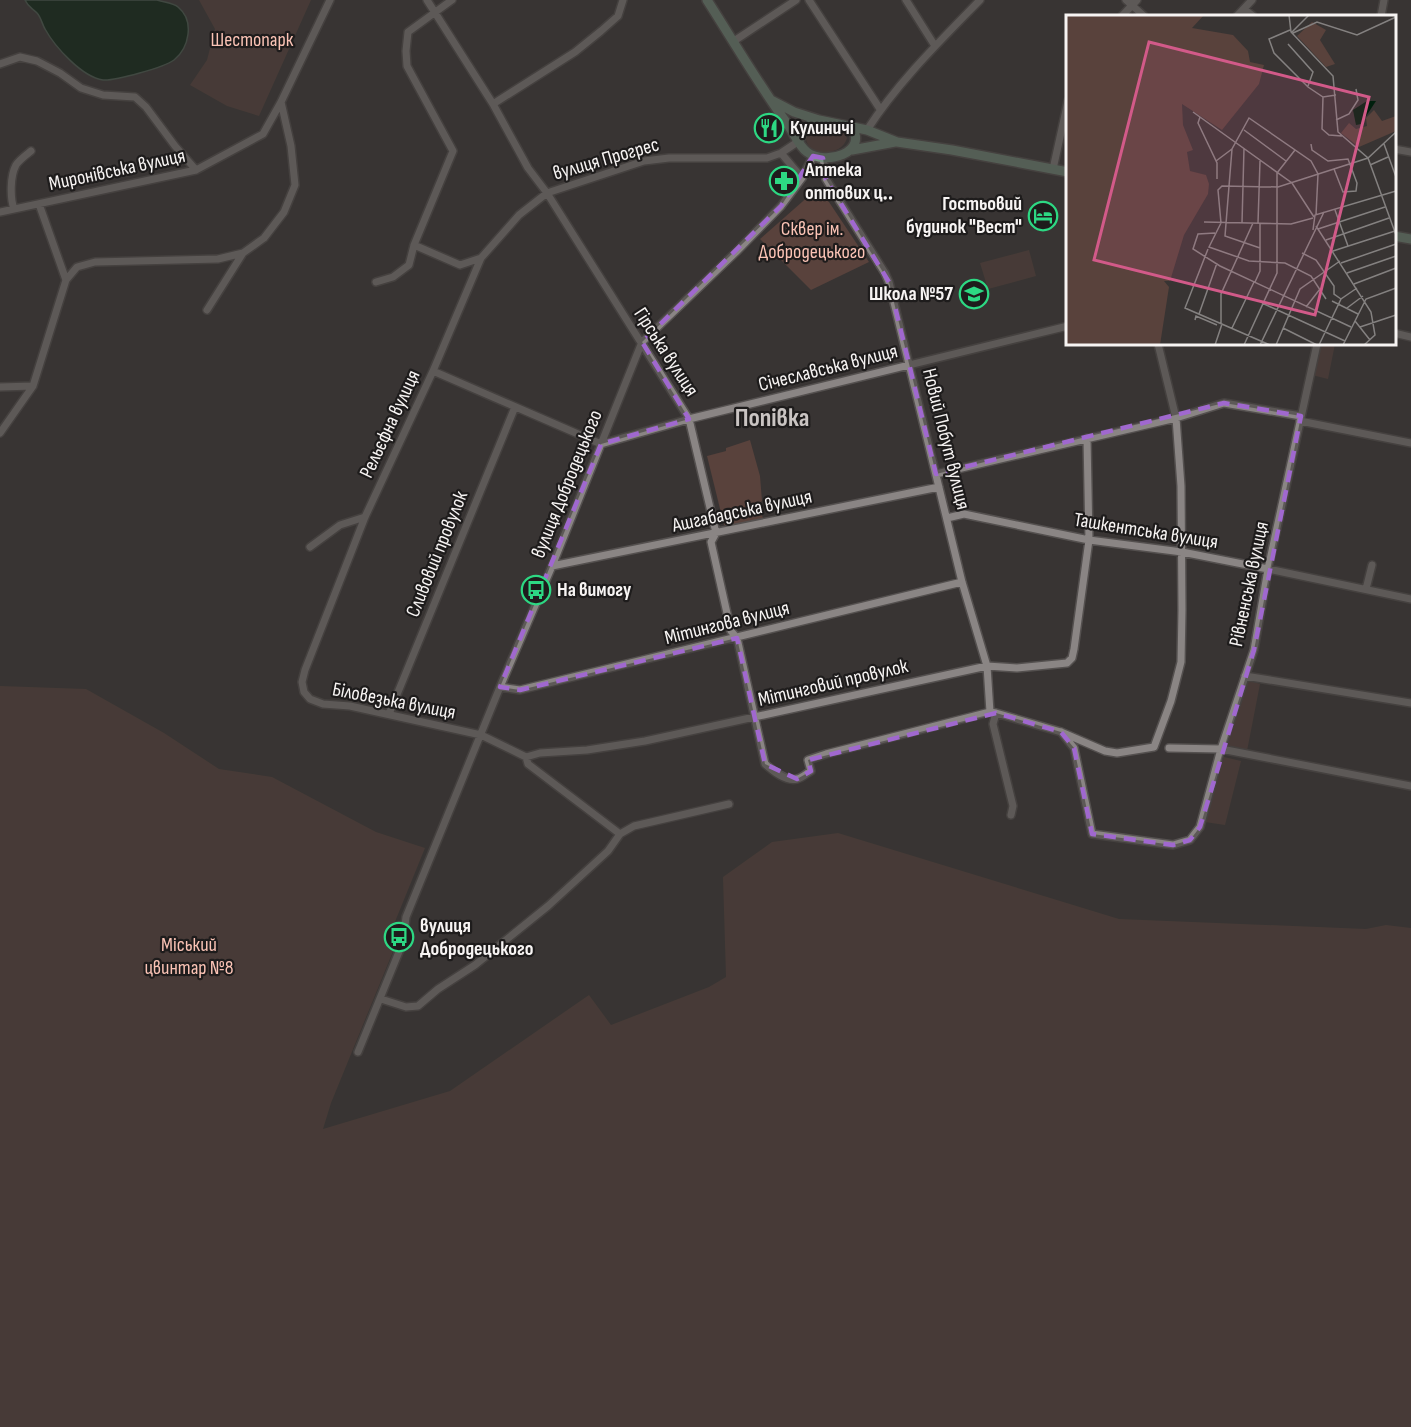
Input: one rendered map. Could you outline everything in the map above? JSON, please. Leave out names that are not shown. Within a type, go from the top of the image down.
[{"type":"main road","name":"Новий Побут вулиця","points":[[707,0],[802,147],[818,157]]},
{"type":"main road","points":[[771,100],[819,120],[867,130],[897,142],[1066,172]]},
{"type":"main road","points":[[799,141],[803,131],[810,124],[819,120]]},
{"type":"main road","points":[[851,126],[856,135],[852,150]]},
{"type":"main road","points":[[818,157],[837,157],[852,150],[897,142]]},
{"type":"main road","points":[[1396,236],[1411,239]]},
{"type":"street","name":"Миронівська вулиця","points":[[0,212],[196,170],[263,134],[330,0]]},
{"type":"street","name":"Гірська вулиця","points":[[427,0],[493,104],[528,168],[548,193],[690,419],[716,533],[711,542],[731,631],[737,638],[765,764],[781,776],[797,779],[811,771],[808,760],[826,753],[993,712]]},
{"type":"street","points":[[376,282],[393,277],[409,265],[414,245],[453,151],[407,66],[406,51],[408,32],[452,0]]},
{"type":"street","points":[[493,104],[575,52],[602,31],[618,16],[623,0]]},
{"type":"street","points":[[734,41],[796,0]]},
{"type":"street","points":[[809,0],[880,109]]},
{"type":"street","points":[[906,0],[935,46]]},
{"type":"street","points":[[867,130],[880,109],[935,46],[980,0]]},
{"type":"street","points":[[1238,15],[1252,0]]},
{"type":"street","points":[[1381,15],[1384,0]]},
{"type":"street","points":[[1123,15],[1132,2],[1143,15]]},
{"type":"street","points":[[1244,9],[1251,15]]},
{"type":"street","points":[[0,64],[20,57],[37,61],[60,73],[81,88],[103,95],[135,97],[146,107],[175,147],[196,170]]},
{"type":"street","points":[[0,433],[33,386],[66,280],[77,267],[95,262],[218,259],[243,253],[264,238],[284,212],[295,185],[291,146],[281,102]]},
{"type":"street","points":[[1053,169],[1066,110]]},
{"type":"street","points":[[799,141],[781,153],[802,178]]},
{"type":"street","points":[[1396,149],[1411,152]]},
{"type":"street","points":[[14,209],[12,202],[16,164],[31,151]]},
{"type":"street","name":"вулиця Прогрес","points":[[548,193],[644,161],[669,158],[767,158],[781,153]]},
{"type":"street","name":"вулиця Добродецького","points":[[358,1053],[403,942],[406,917],[642,342],[781,206],[818,157]]},
{"type":"street","name":"Новий Побут вулиця","points":[[818,157],[826,179],[885,273],[910,364],[962,582],[987,666],[993,724],[1013,806],[1011,815]]},
{"type":"street","name":"Рельєфна вулиця","points":[[304,692],[302,682],[305,670],[365,517],[433,372],[481,258],[519,215],[548,193]]},
{"type":"street","points":[[39,204],[66,280]]},
{"type":"street","points":[[414,245],[460,265],[481,258]]},
{"type":"street","points":[[207,310],[243,253]]},
{"type":"street","name":"Січеславська вулиця","points":[[601,444],[690,419],[1066,326]]},
{"type":"street","points":[[1396,333],[1411,337]]},
{"type":"street","points":[[993,712],[1061,732],[1097,748],[1117,753],[1154,747],[1171,701],[1181,662],[1182,552],[1176,418],[1158,345]]},
{"type":"street","name":"Рівненська вулиця","points":[[1061,732],[1074,748],[1092,834],[1173,845],[1190,840],[1200,827],[1221,749],[1254,650],[1268,569],[1317,345]]},
{"type":"street","points":[[433,372],[601,444]]},
{"type":"street","points":[[0,387],[33,386]]},
{"type":"street","points":[[936,474],[1176,418],[1224,403],[1411,443]]},
{"type":"street","name":"Сливовий провулок","points":[[389,714],[515,407]]},
{"type":"street","points":[[1087,438],[1089,540]]},
{"type":"street","name":"Ашгабадська вулиця","points":[[552,566],[939,487]]},
{"type":"street","name":"Ташкентська вулиця","points":[[947,518],[964,514],[1089,540],[1182,552],[1411,599]]},
{"type":"street","points":[[310,547],[340,525],[365,517]]},
{"type":"street","name":"Мітинговий провулок","points":[[526,757],[540,753],[587,750],[645,741],[987,666],[1017,668],[1067,663],[1071,658],[1089,540]]},
{"type":"street","points":[[1366,589],[1372,565]]},
{"type":"street","name":"Мітингова вулиця","points":[[500,687],[520,690],[962,582]]},
{"type":"street","points":[[1245,676],[1411,703]]},
{"type":"street","name":"Біловезька вулиця","points":[[304,692],[310,699],[323,704],[350,706],[481,735],[526,757],[528,764],[620,834]]},
{"type":"street","points":[[1169,748],[1221,749],[1411,786]]},
{"type":"street","points":[[381,999],[406,1007],[418,1006],[438,989],[475,965],[548,906],[608,851],[620,834],[634,826],[729,804]]},
{"type":"highlighted area","points":[[813,156],[823,158],[826,179],[889,282],[936,474],[1224,403],[1301,416],[1254,650],[1200,827],[1190,840],[1173,845],[1092,834],[1074,748],[1061,732],[996,713],[808,760],[811,771],[797,779],[765,764],[737,638],[520,690],[500,687],[601,444],[689,419],[642,342],[781,206]]},
{"type":"green space","name":"Шестопарк","points":[[199,0],[311,0],[259,116],[227,106],[190,85],[207,60],[215,29]]},
{"type":"green space","points":[[817,127],[843,132],[847,138],[844,145],[830,152],[815,150],[809,146],[806,140],[807,132]]},
{"type":"green space","name":"Сквер ім. Добродецького","points":[[819,187],[869,262],[811,290],[760,239]]},
{"type":"green space","points":[[1029,250],[1036,276],[988,289],[980,263]]},
{"type":"green space","points":[[1318,345],[1335,345],[1328,379],[1312,375]]},
{"type":"green space","points":[[750,440],[760,476],[762,501],[758,504],[763,518],[729,527],[724,525],[707,456],[726,451],[726,448]]},
{"type":"green space","points":[[1247,680],[1260,684],[1247,751],[1225,746]]},
{"type":"green space","name":"Міський цвинтар №8","points":[[0,686],[86,689],[164,733],[219,769],[272,777],[376,832],[425,848],[390,934],[389,942],[394,945],[394,949],[331,1103],[323,1129],[450,1091],[589,995],[611,1025],[709,987],[726,977],[723,877],[772,842],[838,833],[1119,919],[1366,929],[1386,925],[1411,928],[1411,1427],[0,1427]]},
{"type":"green space","points":[[1224,757],[1241,761],[1225,825],[1205,822]]},
{"type":"shaded area","points":[[25,0],[157,0],[178,7],[187,20],[188,34],[183,49],[169,63],[128,76],[103,80],[86,73],[70,60],[55,44],[38,15]]},
{"type":"place","name":"Кулиничі","points":[[769,128]]},
{"type":"place","name":"Аптека оптових ц‥","points":[[784,181]]},
{"type":"place","name":"Гостьовий будинок \"Вест\"","points":[[1043,216]]},
{"type":"place","name":"Школа №57","points":[[974,294]]},
{"type":"place","name":"На вимогу","points":[[536,590]]},
{"type":"place","name":"вулиця Добродецького","points":[[399,937]]},
{"type":"district","name":"Попівка","points":[[772,418]]}]
